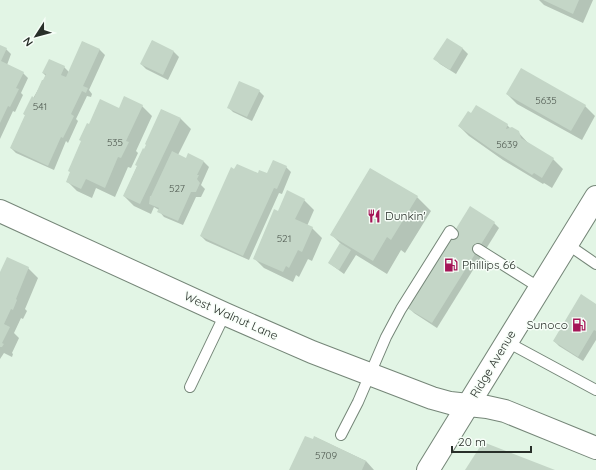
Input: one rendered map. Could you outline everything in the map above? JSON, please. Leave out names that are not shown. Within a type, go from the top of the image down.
[{"type":"street","name":"Ridge Avenue","points":[[428,470],[596,199]]},
{"type":"street","name":"West Walnut Lane","points":[[0,211],[225,314],[312,352],[432,398],[450,403],[487,406],[505,411],[596,448]]},
{"type":"lane","points":[[341,435],[371,375],[386,337],[450,231],[453,234]]},
{"type":"lane","points":[[567,244],[596,264]]},
{"type":"lane","points":[[478,249],[540,288]]},
{"type":"lane","points":[[190,387],[225,314]]},
{"type":"lane","points":[[507,342],[596,390]]},
{"type":"building","points":[[543,0],[579,0],[573,14]]},
{"type":"building","points":[[447,38],[463,48],[450,70],[433,59]]},
{"type":"building","points":[[152,40],[174,51],[163,75],[140,64]]},
{"type":"building","points":[[82,41],[100,49],[83,86],[88,88],[86,93],[82,91],[71,114],[74,116],[63,138],[61,137],[48,166],[10,148],[25,115],[23,114],[32,96],[34,98],[46,74],[42,73],[49,59],[65,66],[61,75],[66,77]]},
{"type":"building","points":[[0,45],[7,48],[1,61],[24,72],[16,88],[19,89],[10,107],[8,106],[0,123]]},
{"type":"building","points":[[521,68],[586,105],[571,131],[506,94]]},
{"type":"building","points":[[239,81],[260,90],[247,117],[227,108]]},
{"type":"building","points":[[124,96],[143,105],[126,141],[129,142],[121,158],[118,157],[105,188],[86,179],[81,189],[66,182],[70,172],[68,171],[81,141],[79,140],[87,123],[89,124],[100,99],[119,108]]},
{"type":"building","points":[[476,105],[508,124],[506,129],[512,127],[519,131],[521,138],[554,158],[542,178],[534,173],[532,175],[492,150],[458,126],[468,111],[471,113]]},
{"type":"building","points":[[161,109],[181,118],[140,204],[123,196],[137,166],[135,165],[146,145],[145,144]]},
{"type":"building","points":[[172,151],[186,158],[188,153],[204,161],[197,175],[199,175],[197,179],[200,183],[196,192],[191,192],[178,221],[157,212],[159,208],[149,204],[150,196]]},
{"type":"building","points":[[273,160],[287,166],[277,189],[274,188],[243,256],[200,236],[231,167],[234,169],[237,164],[258,173],[259,170],[267,173]]},
{"type":"building","name":"Dunkin'","points":[[370,168],[418,196],[391,240],[387,237],[373,261],[330,235]]},
{"type":"building","points":[[287,190],[305,199],[295,219],[313,227],[302,252],[298,250],[289,268],[286,266],[283,272],[253,259],[274,209],[278,211]]},
{"type":"building","points":[[470,206],[495,222],[432,323],[407,308]]},
{"type":"building","points":[[340,243],[351,250],[339,270],[328,263]]},
{"type":"building","points":[[7,257],[29,267],[13,310],[11,309],[4,324],[10,327],[2,343],[4,344],[0,347],[0,272]]},
{"type":"building","points":[[581,294],[596,304],[596,331],[594,330],[578,357],[553,341]]},
{"type":"building","points":[[305,436],[313,439],[314,436],[366,461],[362,470],[289,470]]},
{"type":"building","points":[[483,442],[555,470],[465,470]]},
{"type":"place","name":"Dunkin'","points":[[374,216]]},
{"type":"place","name":"Phillips 66","points":[[451,265]]},
{"type":"place","name":"Sunoco","points":[[579,325]]}]
